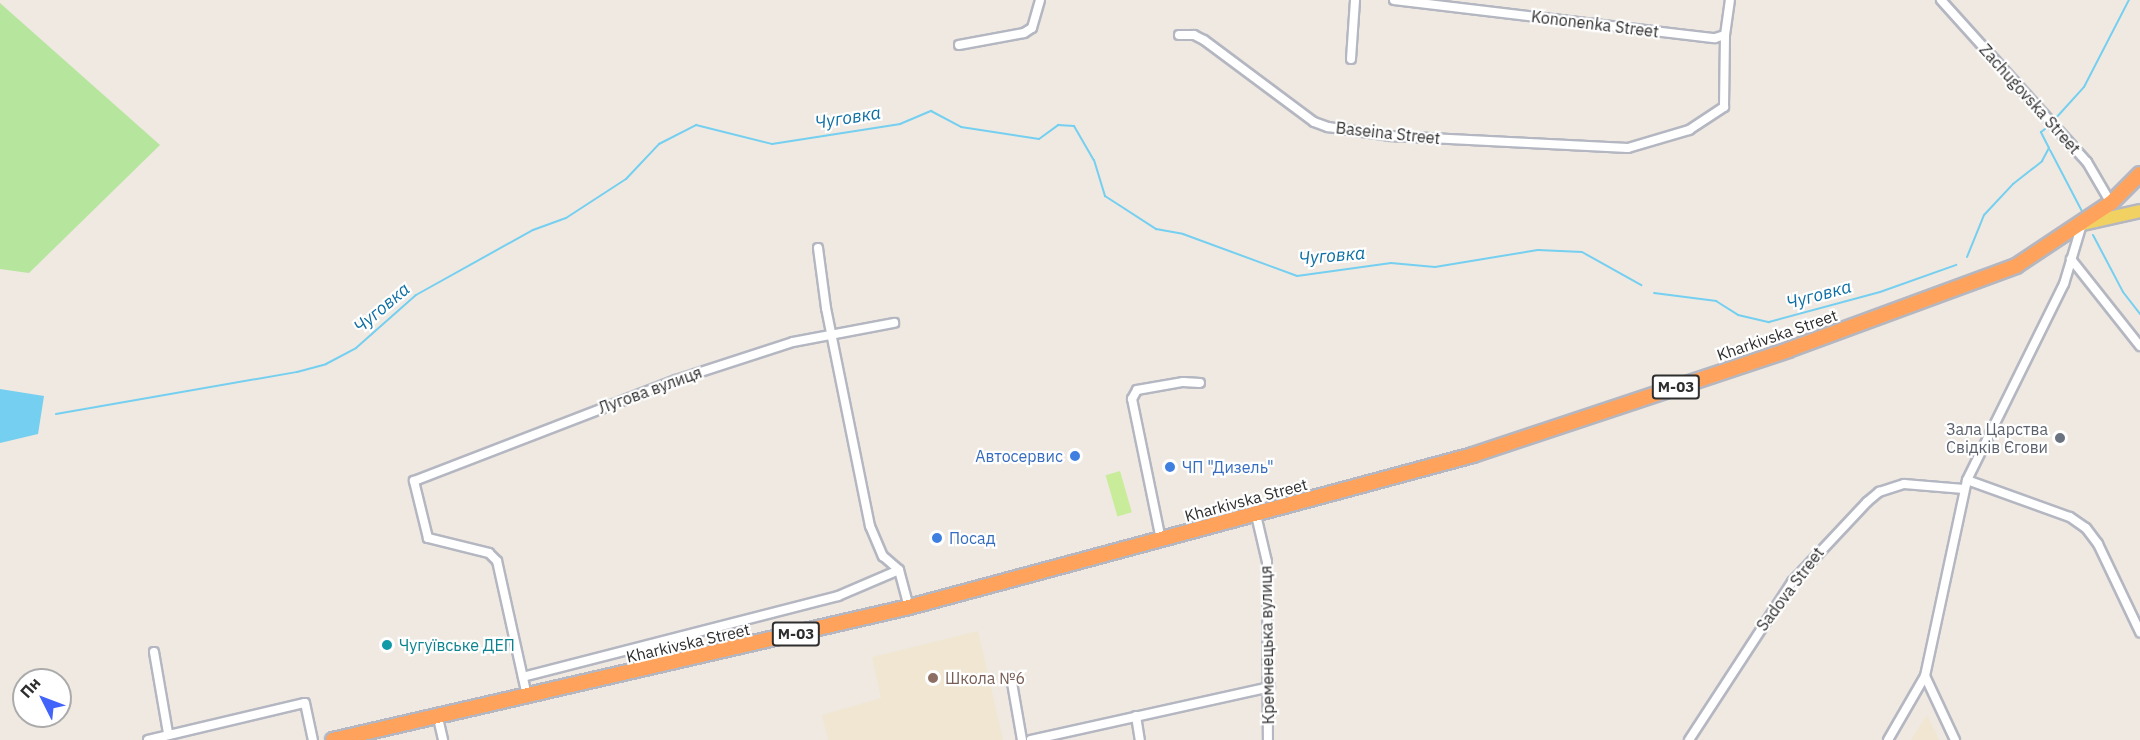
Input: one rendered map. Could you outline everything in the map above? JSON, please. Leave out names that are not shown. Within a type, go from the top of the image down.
[{"type":"highway","name":"М-03","points":[[2082,224],[2111,203],[2139,178]]},
{"type":"highway","name":"Kharkivska Street","points":[[333,740],[527,698],[909,607],[1473,455],[1788,350],[2016,266],[2082,224]]},
{"type":"main road","name":"Kharkivska Street","points":[[2082,224],[2140,211]]},
{"type":"street","points":[[958,45],[1024,33],[1032,28],[1040,0]]},
{"type":"street","points":[[1351,58],[1355,0]]},
{"type":"street","name":"Kononenka Street","points":[[1394,0],[1715,38],[1725,34]]},
{"type":"street","points":[[1725,34],[1730,0]]},
{"type":"street","name":"Zachugovska Street","points":[[1941,0],[2087,162],[2111,203]]},
{"type":"street","name":"Baseina Street","points":[[1179,35],[1194,35],[1204,40],[1314,122],[1328,127],[1390,136],[1628,148],[1689,130],[1724,107],[1725,34]]},
{"type":"street","points":[[1888,740],[1925,676],[1967,480],[2064,284],[2082,224]]},
{"type":"street","points":[[818,248],[825,308],[833,334],[870,526],[883,556],[899,570],[909,607]]},
{"type":"street","points":[[2072,259],[2140,346]]},
{"type":"street","name":"Лугова вулиця","points":[[523,677],[497,561],[489,553],[428,538],[414,481],[676,380],[793,342],[894,323]]},
{"type":"street","points":[[1161,540],[1132,399],[1137,390],[1184,382],[1200,383]]},
{"type":"street","points":[[1967,480],[2070,517],[2086,528],[2098,544],[2140,632]]},
{"type":"street","name":"Sadova Street","points":[[1689,740],[1792,582],[1867,502],[1879,492],[1904,484],[1964,489]]},
{"type":"street","name":"Кременецька вулиця","points":[[1256,515],[1267,562],[1270,687],[1268,740]]},
{"type":"street","points":[[527,698],[523,677],[838,596],[899,570]]},
{"type":"street","points":[[154,652],[168,734]]},
{"type":"street","points":[[1925,676],[1955,740]]},
{"type":"street","points":[[1011,677],[1022,740]]},
{"type":"street","points":[[1031,740],[1270,687]]},
{"type":"street","points":[[148,740],[305,703],[313,740]]},
{"type":"street","points":[[1136,716],[1140,740]]},
{"type":"street","points":[[438,718],[443,740]]},
{"type":"shaded area","name":"Школа №6","points":[[978,631],[1003,740],[828,740],[822,715],[881,698],[872,657]]},
{"type":"shaded area","points":[[1927,715],[1939,740],[1911,740]]},
{"type":"green space","points":[[0,3],[160,145],[29,273],[0,269]]},
{"type":"green space","points":[[1120,471],[1132,512],[1117,516],[1106,475]]},
{"type":"water","points":[[0,389],[44,396],[38,434],[0,443]]},
{"type":"waterway","name":"Чуговка","points":[[2055,119],[2084,87],[2129,0]]},
{"type":"waterway","name":"Чуговка","points":[[56,414],[297,372],[326,364],[356,348],[416,295],[533,230],[566,218],[626,179],[659,144],[696,125],[772,144],[900,124],[931,111],[961,127],[1039,139],[1058,125],[1074,126],[1094,160],[1105,196],[1156,229],[1183,234],[1297,276],[1391,263],[1435,267],[1538,250],[1582,252],[1641,285]]},
{"type":"waterway","name":"Чуговка","points":[[1967,257],[1984,215],[2013,184],[2042,161],[2049,148],[2041,132],[2045,129]]},
{"type":"waterway","points":[[2050,150],[2083,213]]},
{"type":"waterway","points":[[2093,235],[2123,292],[2140,314]]},
{"type":"waterway","name":"Чуговка","points":[[1654,293],[1716,301],[1738,315],[1769,322],[1880,292],[1956,265]]},
{"type":"place","name":"Зала Царства Свідків Єгови","points":[[2060,438]]},
{"type":"place","name":"Автосервис","points":[[1075,456]]},
{"type":"place","name":"ЧП \"Дизель\"","points":[[1170,467]]},
{"type":"place","name":"Посад","points":[[937,538]]},
{"type":"place","name":"Чугуївське ДЕП","points":[[387,645]]},
{"type":"place","name":"Школа №6","points":[[933,678]]}]
